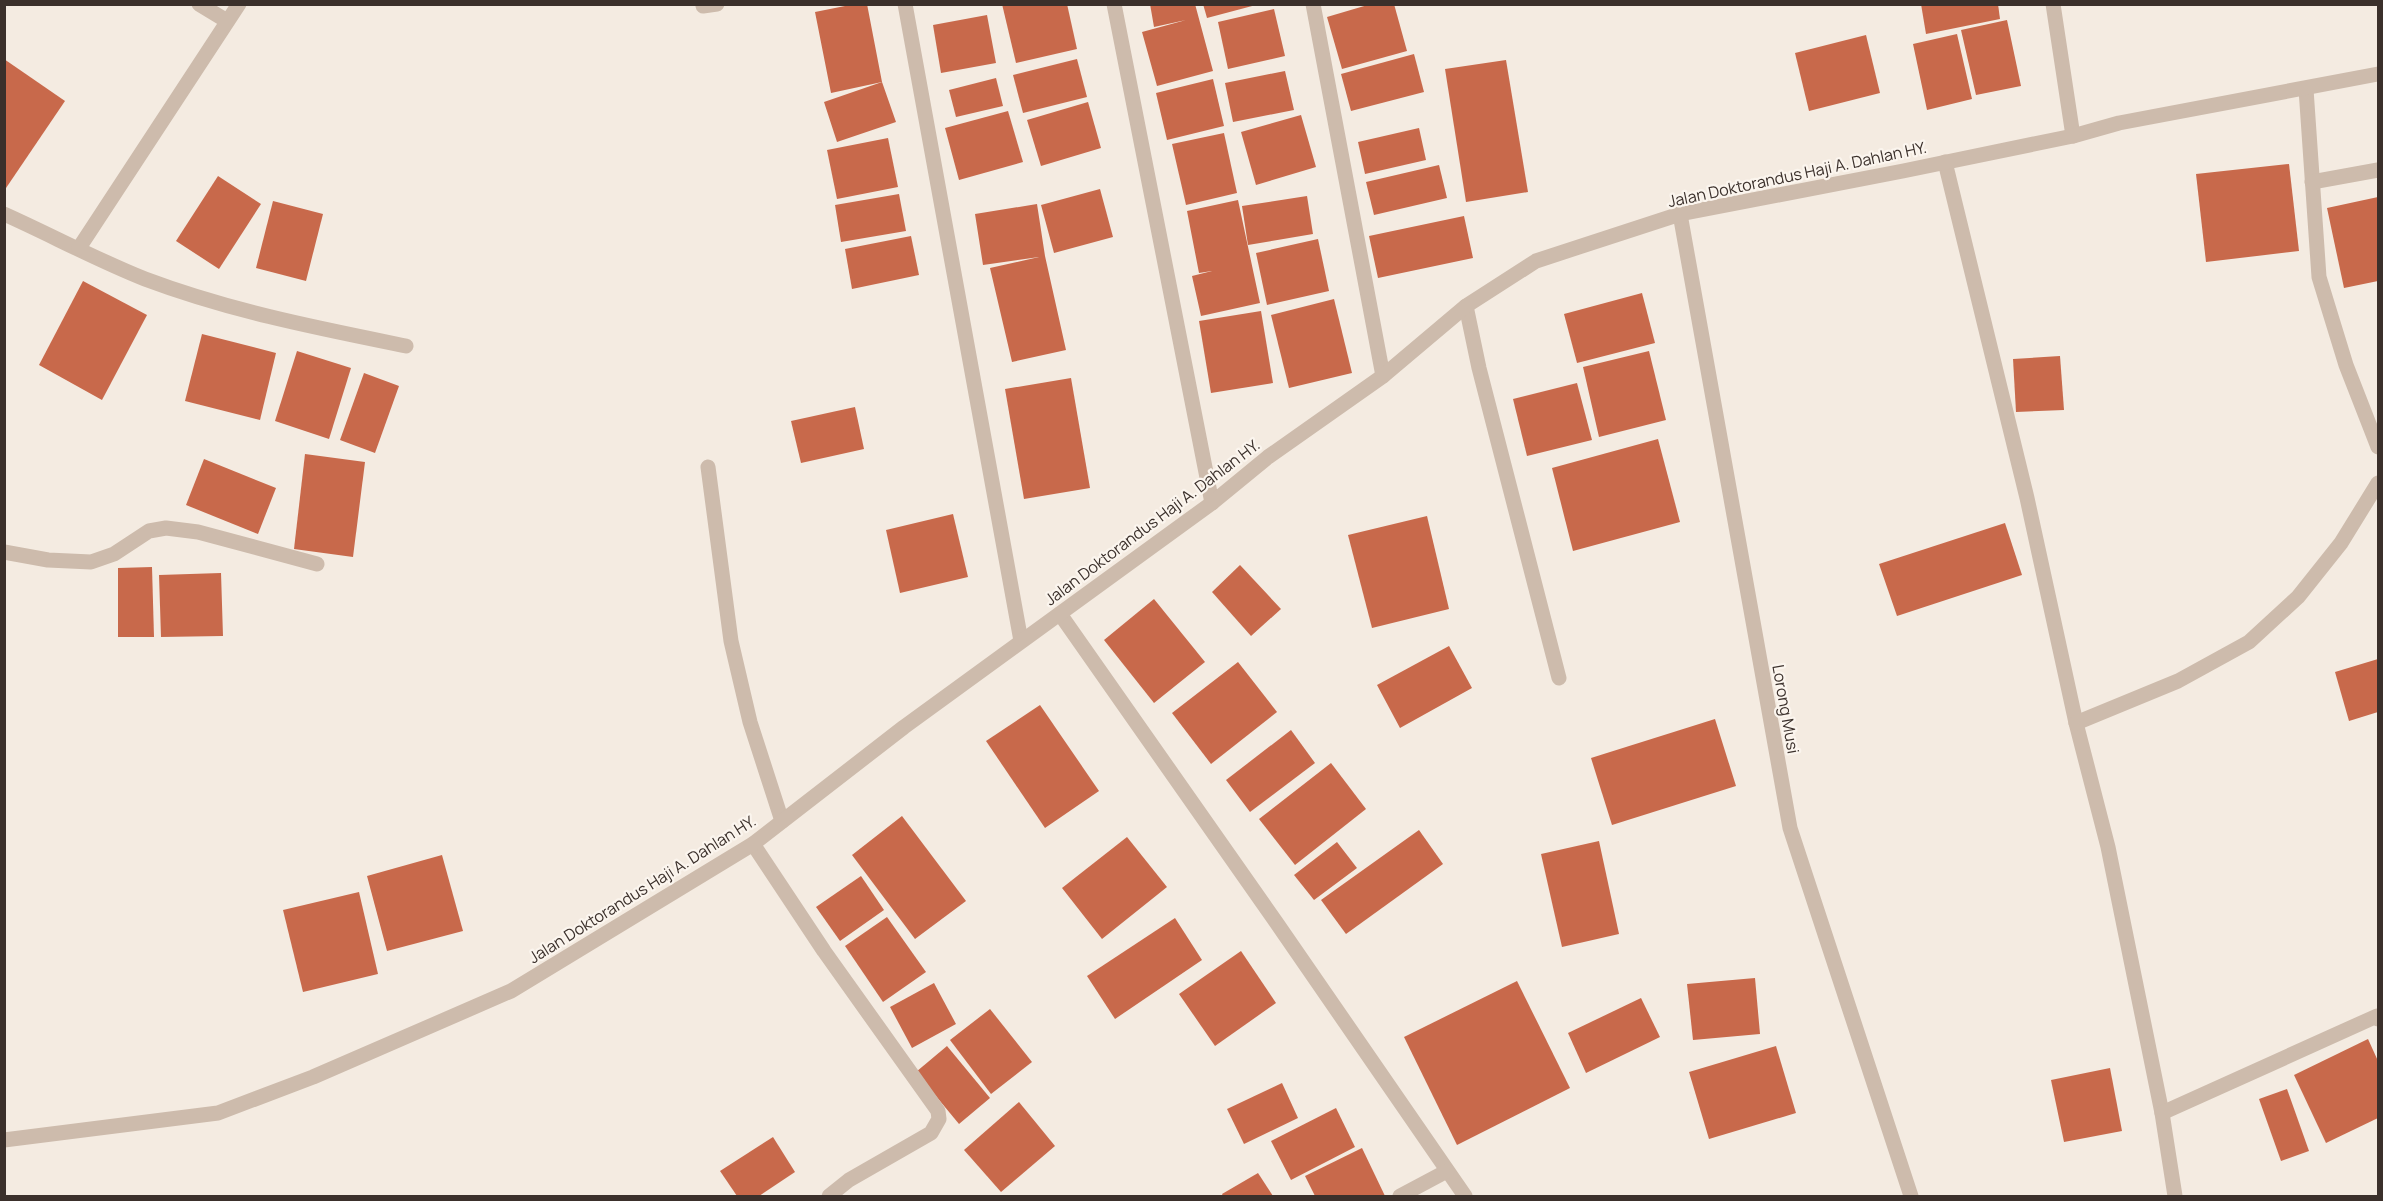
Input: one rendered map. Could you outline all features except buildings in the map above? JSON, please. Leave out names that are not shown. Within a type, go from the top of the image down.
[{"type":"street","points":[[199,4],[227,21]]},
{"type":"street","points":[[79,248],[239,4]]},
{"type":"street","points":[[905,4],[1021,641]]},
{"type":"street","points":[[1114,4],[1212,504]]},
{"type":"street","points":[[1313,4],[1383,375]]},
{"type":"street","points":[[2053,4],[2073,136]]},
{"type":"street","name":"Jalan Doktorandus Haji A. Dahlan HY.","points":[[4,1140],[218,1113],[314,1077],[510,991],[753,844],[1021,641],[1212,504],[1268,457],[1383,375],[1466,306],[1536,261],[1680,214],[2073,136],[2119,123],[2379,74]]},
{"type":"street","points":[[2306,89],[2319,277],[2346,365],[2379,447]]},
{"type":"street","points":[[1945,162],[2027,498],[2076,723],[2108,847],[2162,1113],[2175,1197]]},
{"type":"street","points":[[2312,182],[2379,170]]},
{"type":"street","points":[[4,214],[144,278],[216,303],[285,322],[406,346]]},
{"type":"street","name":"Lorong Musi","points":[[1680,214],[1790,828],[1911,1197]]},
{"type":"street","points":[[1466,306],[1479,368],[1559,678]]},
{"type":"street","points":[[708,467],[731,641],[750,722],[782,820]]},
{"type":"street","points":[[2076,723],[2178,681],[2249,642],[2298,597],[2341,543],[2379,483]]},
{"type":"street","points":[[4,552],[48,560],[91,561],[114,554],[149,531],[166,528],[198,532],[317,564]]},
{"type":"street","points":[[1060,614],[1465,1197]]},
{"type":"street","points":[[753,844],[824,951],[938,1111],[939,1119],[931,1133],[849,1180],[829,1197]]},
{"type":"street","points":[[2162,1113],[2377,1016],[2379,1019]]},
{"type":"street","points":[[1400,1197],[1447,1171]]}]
